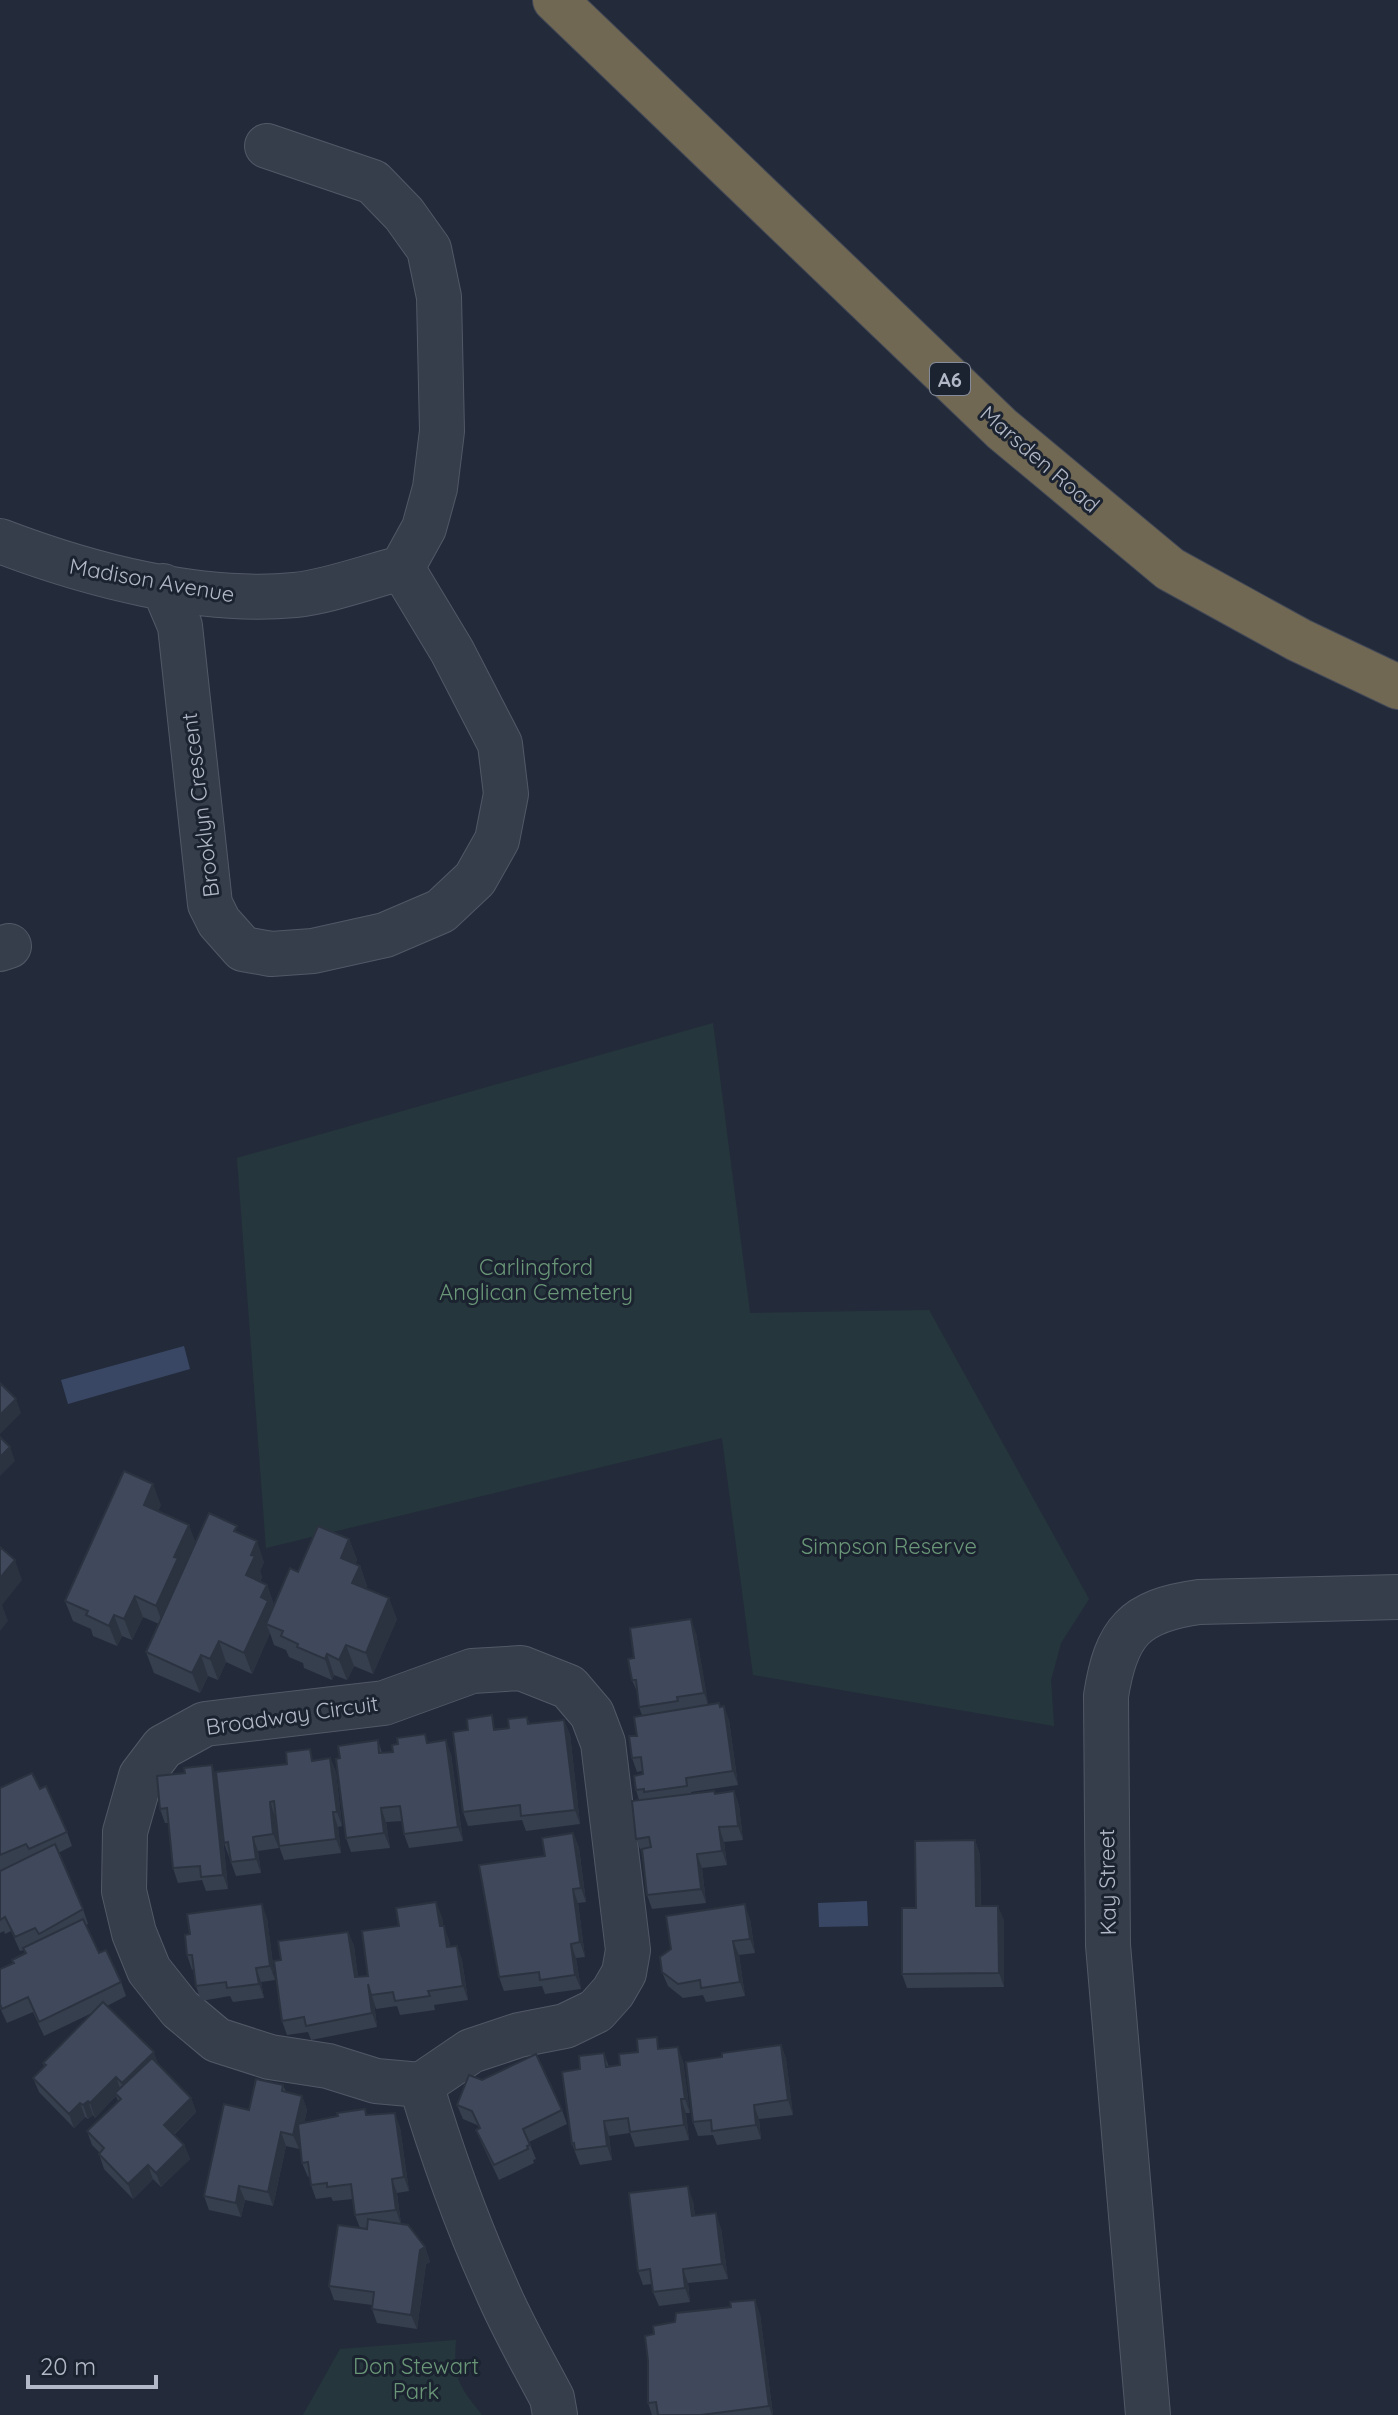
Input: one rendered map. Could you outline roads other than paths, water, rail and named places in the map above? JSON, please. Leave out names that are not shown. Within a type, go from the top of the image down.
[{"type":"highway","name":"Marsden Road","points":[[555,0],[1002,429],[1170,569],[1299,640],[1398,687]]},
{"type":"street","points":[[267,146],[373,182],[404,214],[429,249],[439,297],[442,431],[435,488],[424,528],[402,568]]},
{"type":"street","name":"Madison Avenue","points":[[0,541],[54,562],[163,586],[236,597],[298,595],[402,568]]},
{"type":"street","name":"Brooklyn Crescent","points":[[163,586],[180,626],[210,904],[219,922],[243,949],[271,954],[313,951],[385,935],[441,911],[475,879],[497,840],[506,794],[500,744],[452,651],[402,568]]},
{"type":"street","name":"Kay Street","points":[[1148,2415],[1108,1945],[1106,1696],[1110,1668],[1122,1640],[1141,1618],[1173,1605],[1398,1597]]},
{"type":"street","name":"Broadway Circuit","points":[[521,1668],[569,1687],[592,1714],[603,1743],[628,1950],[624,1973],[613,1992],[596,2011],[565,2026],[519,2035],[471,2051],[421,2085],[376,2081],[328,2066],[270,2057],[217,2040],[180,2009],[149,1970],[134,1933],[124,1891],[125,1832],[141,1776],[163,1747],[205,1724],[384,1703],[472,1671],[521,1668]]},
{"type":"street","points":[[421,2085],[444,2159],[496,2290],[552,2398],[555,2415]]},
{"type":"water","points":[[184,1346],[190,1369],[68,1404],[61,1380]]},
{"type":"water","points":[[867,1901],[868,1926],[819,1927],[818,1903]]},
{"type":"park label","name":"Carlingford Anglican Cemetery","points":[[536,1280]]},
{"type":"park label","name":"Simpson Reserve","points":[[889,1546]]},
{"type":"park label","name":"Don Stewart Park","points":[[416,2378]]}]
